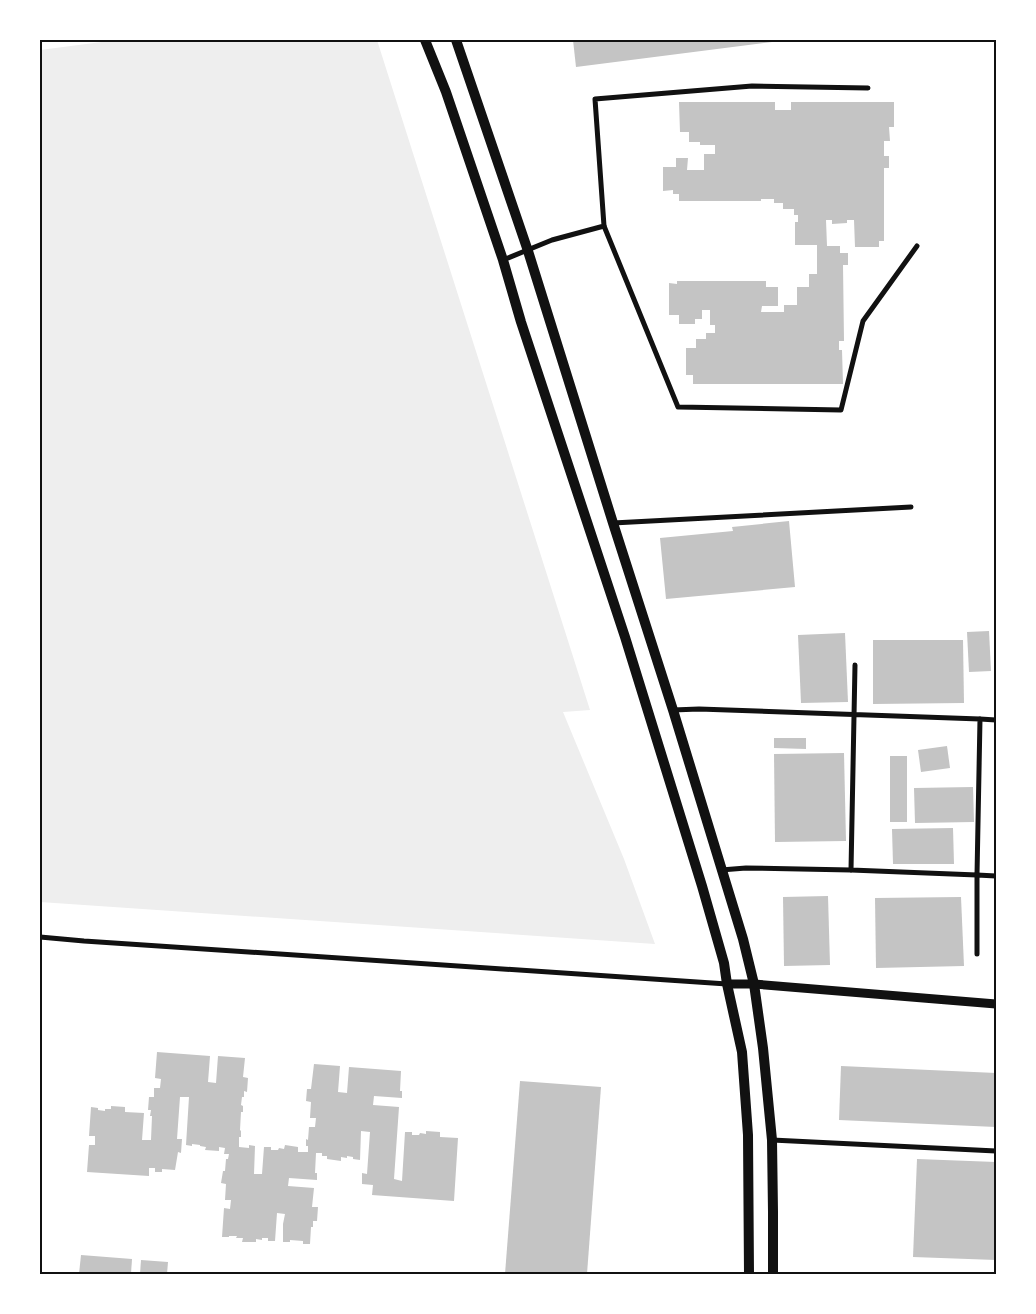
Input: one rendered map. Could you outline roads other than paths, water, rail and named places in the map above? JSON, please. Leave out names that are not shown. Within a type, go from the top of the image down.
[{"type":"main road","points":[[425,40],[446,92],[503,260],[521,322],[625,637],[724,963],[742,1052],[748,1135],[749,1274]]},
{"type":"main road","points":[[456,40],[528,251],[743,939],[754,984],[763,1048],[772,1140],[773,1274]]},
{"type":"street","points":[[868,88],[752,86],[595,99],[604,226],[678,407],[841,410],[863,321],[917,246]]},
{"type":"street","points":[[503,260],[552,240],[604,226]]},
{"type":"street","points":[[613,523],[911,508]]},
{"type":"street","points":[[851,870],[855,665]]},
{"type":"street","points":[[673,710],[699,709],[996,720]]},
{"type":"street","points":[[977,954],[980,719]]},
{"type":"street","points":[[721,870],[746,868],[851,870],[996,876]]},
{"type":"street","points":[[40,937],[727,984],[754,984],[996,1004]]},
{"type":"street","points":[[772,1140],[996,1151]]}]
